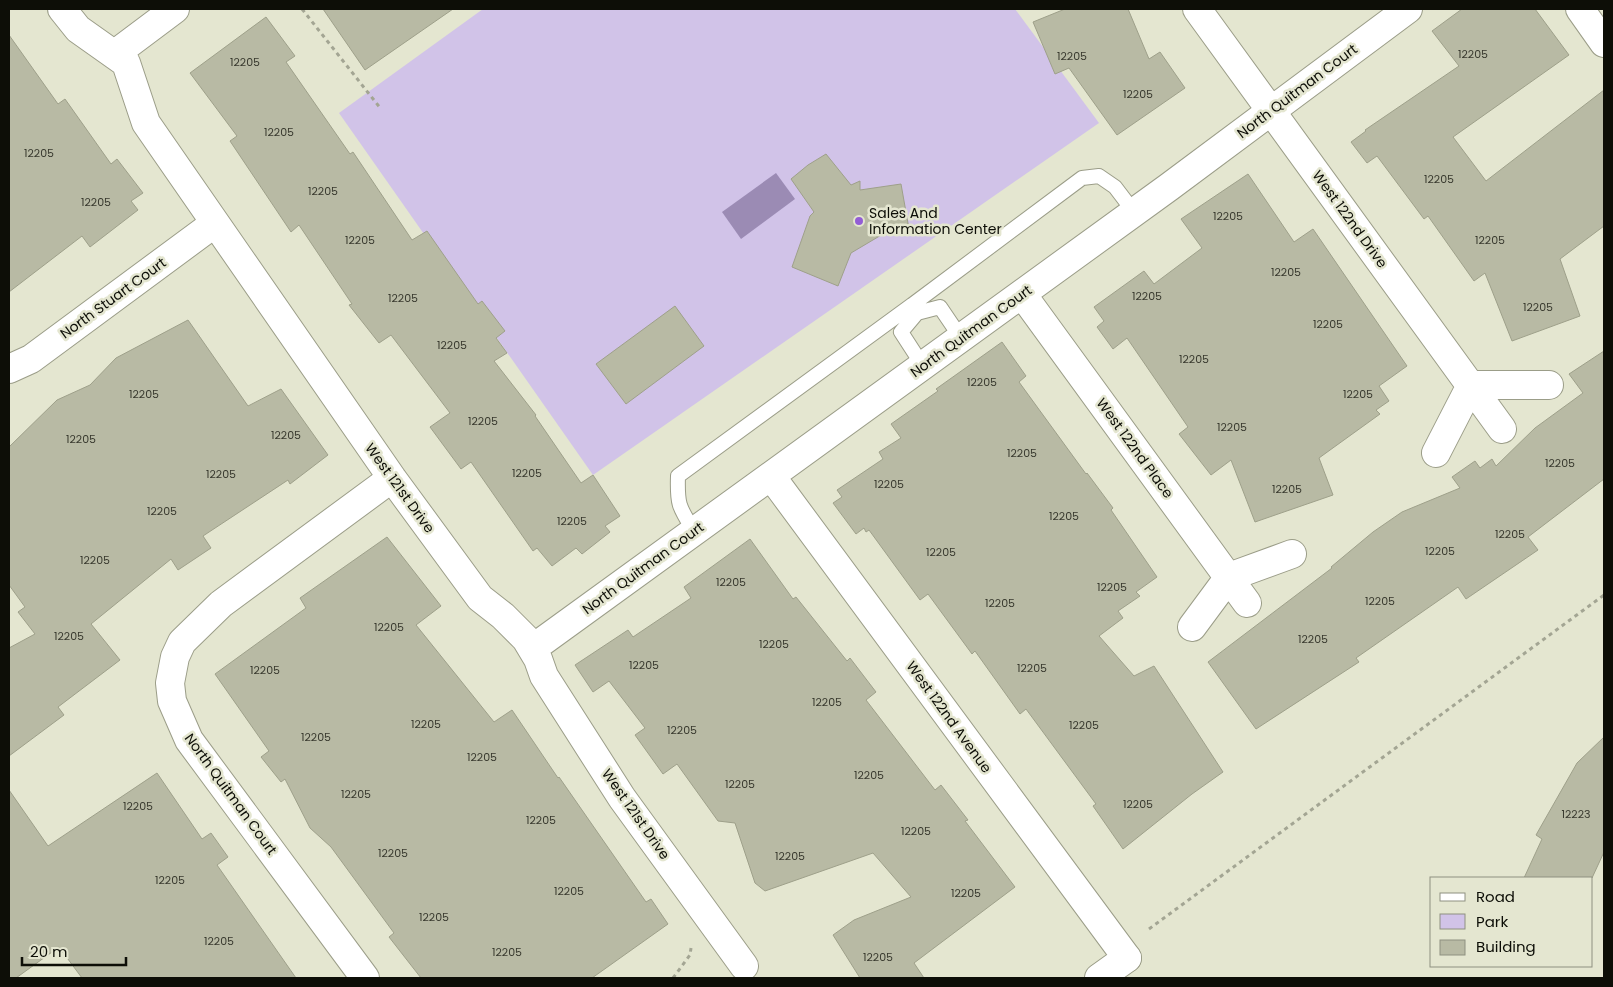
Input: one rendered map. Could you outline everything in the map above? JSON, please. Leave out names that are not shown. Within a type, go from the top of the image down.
[{"type":"street","name":"West 121st Drive","points":[[62,9],[78,28],[126,62],[146,123],[392,478],[480,598],[503,616],[526,639],[538,659],[544,676],[622,798],[744,966]]},
{"type":"street","points":[[115,54],[176,9]]},
{"type":"street","name":"West 122nd Drive","points":[[1196,9],[1502,429]]},
{"type":"street","name":"North Quitman Court","points":[[532,649],[1022,294],[1408,9]]},
{"type":"street","points":[[1580,9],[1604,43]]},
{"type":"street","name":"North Stuart Court","points":[[9,369],[31,359],[215,223]]},
{"type":"street","name":"West 122nd Place","points":[[1022,294],[1247,603]]},
{"type":"street","points":[[1436,453],[1470,385],[1549,385]]},
{"type":"street","name":"West 122nd Avenue","points":[[771,476],[1127,958],[1099,978]]},
{"type":"street","name":"North Quitman Court","points":[[365,978],[189,740],[172,701],[170,683],[175,657],[182,642],[221,604],[392,478]]},
{"type":"street","points":[[1192,627],[1229,577],[1292,554]]},
{"type":"lane","points":[[694,531],[680,508],[677,495],[678,476],[915,309],[1082,178],[1099,176],[1115,187],[1134,212]]},
{"type":"lane","points":[[915,309],[940,307],[961,338]]},
{"type":"lane","points":[[915,309],[902,332],[923,366]]},
{"type":"path","points":[[302,9],[381,109]]},
{"type":"path","points":[[1149,929],[1604,595]]},
{"type":"path","points":[[673,978],[690,955],[692,946]]},
{"type":"green space","points":[[483,9],[1015,9],[1099,123],[593,475],[339,113]]},
{"type":"shaded area","points":[[776,173],[795,199],[741,239],[722,212]]},
{"type":"building","points":[[323,9],[453,9],[365,70]]},
{"type":"building","points":[[1065,9],[1128,9],[1149,59],[1160,52],[1185,88],[1117,135],[1069,68],[1055,74],[1033,22]]},
{"type":"building","points":[[1462,9],[1535,9],[1569,55],[1453,137],[1486,181],[1604,90],[1604,226],[1560,259],[1580,316],[1512,341],[1485,273],[1474,281],[1428,216],[1424,219],[1377,156],[1367,163],[1351,142],[1365,130],[1459,66],[1432,31]]},
{"type":"building","points":[[266,17],[295,56],[286,62],[350,154],[353,152],[412,240],[427,231],[478,304],[482,301],[505,331],[496,338],[507,353],[494,361],[536,415],[581,483],[593,475],[620,516],[605,526],[610,532],[582,554],[576,548],[552,566],[537,548],[533,551],[471,462],[461,469],[430,427],[450,413],[391,335],[379,343],[349,305],[352,304],[299,225],[291,232],[230,141],[237,136],[190,73]]},
{"type":"building","points":[[9,35],[58,104],[65,99],[111,164],[117,159],[143,193],[131,201],[138,210],[90,247],[82,236],[9,292]]},
{"type":"building","name":"Sales And Information Center","points":[[826,154],[851,185],[860,181],[860,190],[901,184],[909,229],[883,234],[851,253],[838,286],[792,267],[810,216],[814,212],[791,179],[808,165]]},
{"type":"building","points":[[1248,174],[1294,242],[1313,229],[1407,366],[1379,386],[1389,401],[1376,410],[1380,414],[1319,458],[1333,495],[1255,522],[1231,460],[1211,475],[1179,434],[1188,427],[1127,338],[1113,349],[1097,327],[1104,321],[1094,307],[1144,271],[1154,284],[1202,248],[1181,219]]},
{"type":"building","points":[[675,306],[704,346],[626,404],[596,364]]},
{"type":"building","points":[[188,320],[248,406],[281,389],[328,455],[290,484],[288,480],[203,536],[211,548],[178,570],[171,559],[91,624],[120,660],[58,707],[64,715],[9,756],[9,648],[35,634],[18,612],[25,607],[9,585],[9,447],[57,400],[90,385],[116,358]]},
{"type":"building","points":[[1002,342],[1026,376],[1019,382],[1113,508],[1111,510],[1157,577],[1136,592],[1140,596],[1118,611],[1123,618],[1099,636],[1134,676],[1154,666],[1223,772],[1123,849],[1093,806],[1096,804],[1026,709],[1020,714],[975,651],[972,654],[928,594],[920,600],[869,530],[866,532],[864,528],[856,534],[833,503],[842,497],[837,490],[883,459],[879,452],[901,438],[891,424]]},
{"type":"building","points":[[1604,351],[1604,479],[1528,537],[1538,550],[1466,599],[1458,587],[1356,658],[1359,662],[1256,729],[1208,662],[1332,568],[1373,532],[1402,512],[1460,488],[1452,477],[1475,461],[1480,468],[1492,459],[1496,466],[1535,428],[1583,393],[1569,374]]},
{"type":"building","points":[[387,537],[441,606],[416,625],[494,722],[512,710],[646,902],[651,899],[668,924],[592,978],[421,978],[389,937],[394,933],[331,847],[310,828],[285,779],[281,782],[261,757],[269,751],[215,674],[306,608],[300,598]]},
{"type":"building","points":[[750,539],[793,599],[796,597],[847,661],[850,658],[876,692],[866,700],[935,790],[941,785],[968,820],[965,821],[1015,887],[914,963],[924,978],[860,978],[833,935],[854,920],[911,897],[873,853],[765,891],[755,883],[735,823],[718,821],[677,764],[663,774],[635,735],[645,728],[609,681],[593,692],[575,665],[628,630],[633,637],[691,598],[684,587]]},
{"type":"building","points":[[1604,737],[1604,852],[1592,877],[1524,877],[1542,839],[1536,835],[1577,763]]},
{"type":"building","points":[[157,773],[202,839],[211,833],[228,857],[217,865],[296,978],[82,978],[59,947],[16,978],[9,978],[9,790],[48,846]]},
{"type":"place","name":"Sales And Information Center","points":[[859,221]]}]
